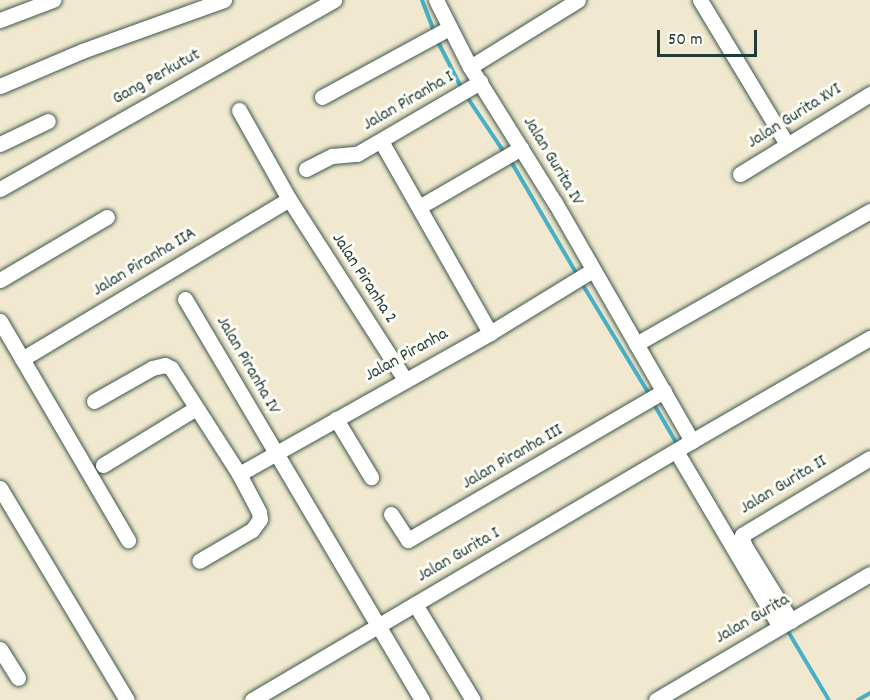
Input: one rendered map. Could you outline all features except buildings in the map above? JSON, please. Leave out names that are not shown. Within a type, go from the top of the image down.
[{"type":"street","points":[[0,20],[53,0]]},
{"type":"street","points":[[0,86],[82,51],[224,0]]},
{"type":"street","name":"Gang Perkutut","points":[[0,189],[334,0]]},
{"type":"street","name":"Jalan Gurita IV","points":[[436,0],[447,28],[479,83],[513,153],[636,344],[656,396],[746,559]]},
{"type":"street","points":[[470,67],[578,0]]},
{"type":"street","points":[[700,0],[787,144]]},
{"type":"street","points":[[322,97],[447,28]]},
{"type":"street","name":"Jalan Piranha I","points":[[306,169],[332,156],[357,154],[479,83]]},
{"type":"street","name":"Jalan Gurita XVI","points":[[740,174],[870,94]]},
{"type":"street","name":"Jalan Piranha 2","points":[[239,110],[289,199],[405,380]]},
{"type":"street","points":[[0,144],[48,121]]},
{"type":"street","points":[[381,141],[490,333]]},
{"type":"street","points":[[419,207],[513,153]]},
{"type":"street","name":"Jalan Piranha IIA","points":[[22,359],[289,199]]},
{"type":"street","points":[[636,344],[870,211]]},
{"type":"street","points":[[0,280],[107,217]]},
{"type":"street","name":"Jalan Piranha","points":[[238,474],[490,333],[591,272]]},
{"type":"street","name":"Jalan Piranha IV","points":[[185,299],[422,700]]},
{"type":"street","points":[[0,321],[128,540]]},
{"type":"street","name":"Jalan Gurita I","points":[[252,700],[870,338]]},
{"type":"street","points":[[94,400],[153,368],[165,365],[171,368],[238,474],[259,512],[260,519],[252,530],[199,561]]},
{"type":"street","name":"Jalan Piranha III","points":[[391,514],[408,540],[656,396]]},
{"type":"street","points":[[103,465],[196,408]]},
{"type":"street","points":[[336,419],[370,477]]},
{"type":"street","name":"Jalan Gurita II","points":[[785,624],[746,559],[742,535],[870,458]]},
{"type":"street","points":[[0,488],[127,700]]},
{"type":"street","name":"Jalan Gurita","points":[[656,700],[870,574]]},
{"type":"street","points":[[415,604],[473,700]]},
{"type":"street","points":[[0,649],[18,678]]},
{"type":"waterway","points":[[422,0],[434,31]]},
{"type":"waterway","points":[[436,38],[461,87]]},
{"type":"waterway","points":[[465,94],[504,152]]},
{"type":"waterway","points":[[509,158],[578,276]]},
{"type":"waterway","points":[[581,282],[649,394]]},
{"type":"waterway","points":[[652,401],[677,444]]},
{"type":"waterway","points":[[786,628],[829,700]]},
{"type":"waterway","points":[[858,700],[870,693]]}]
